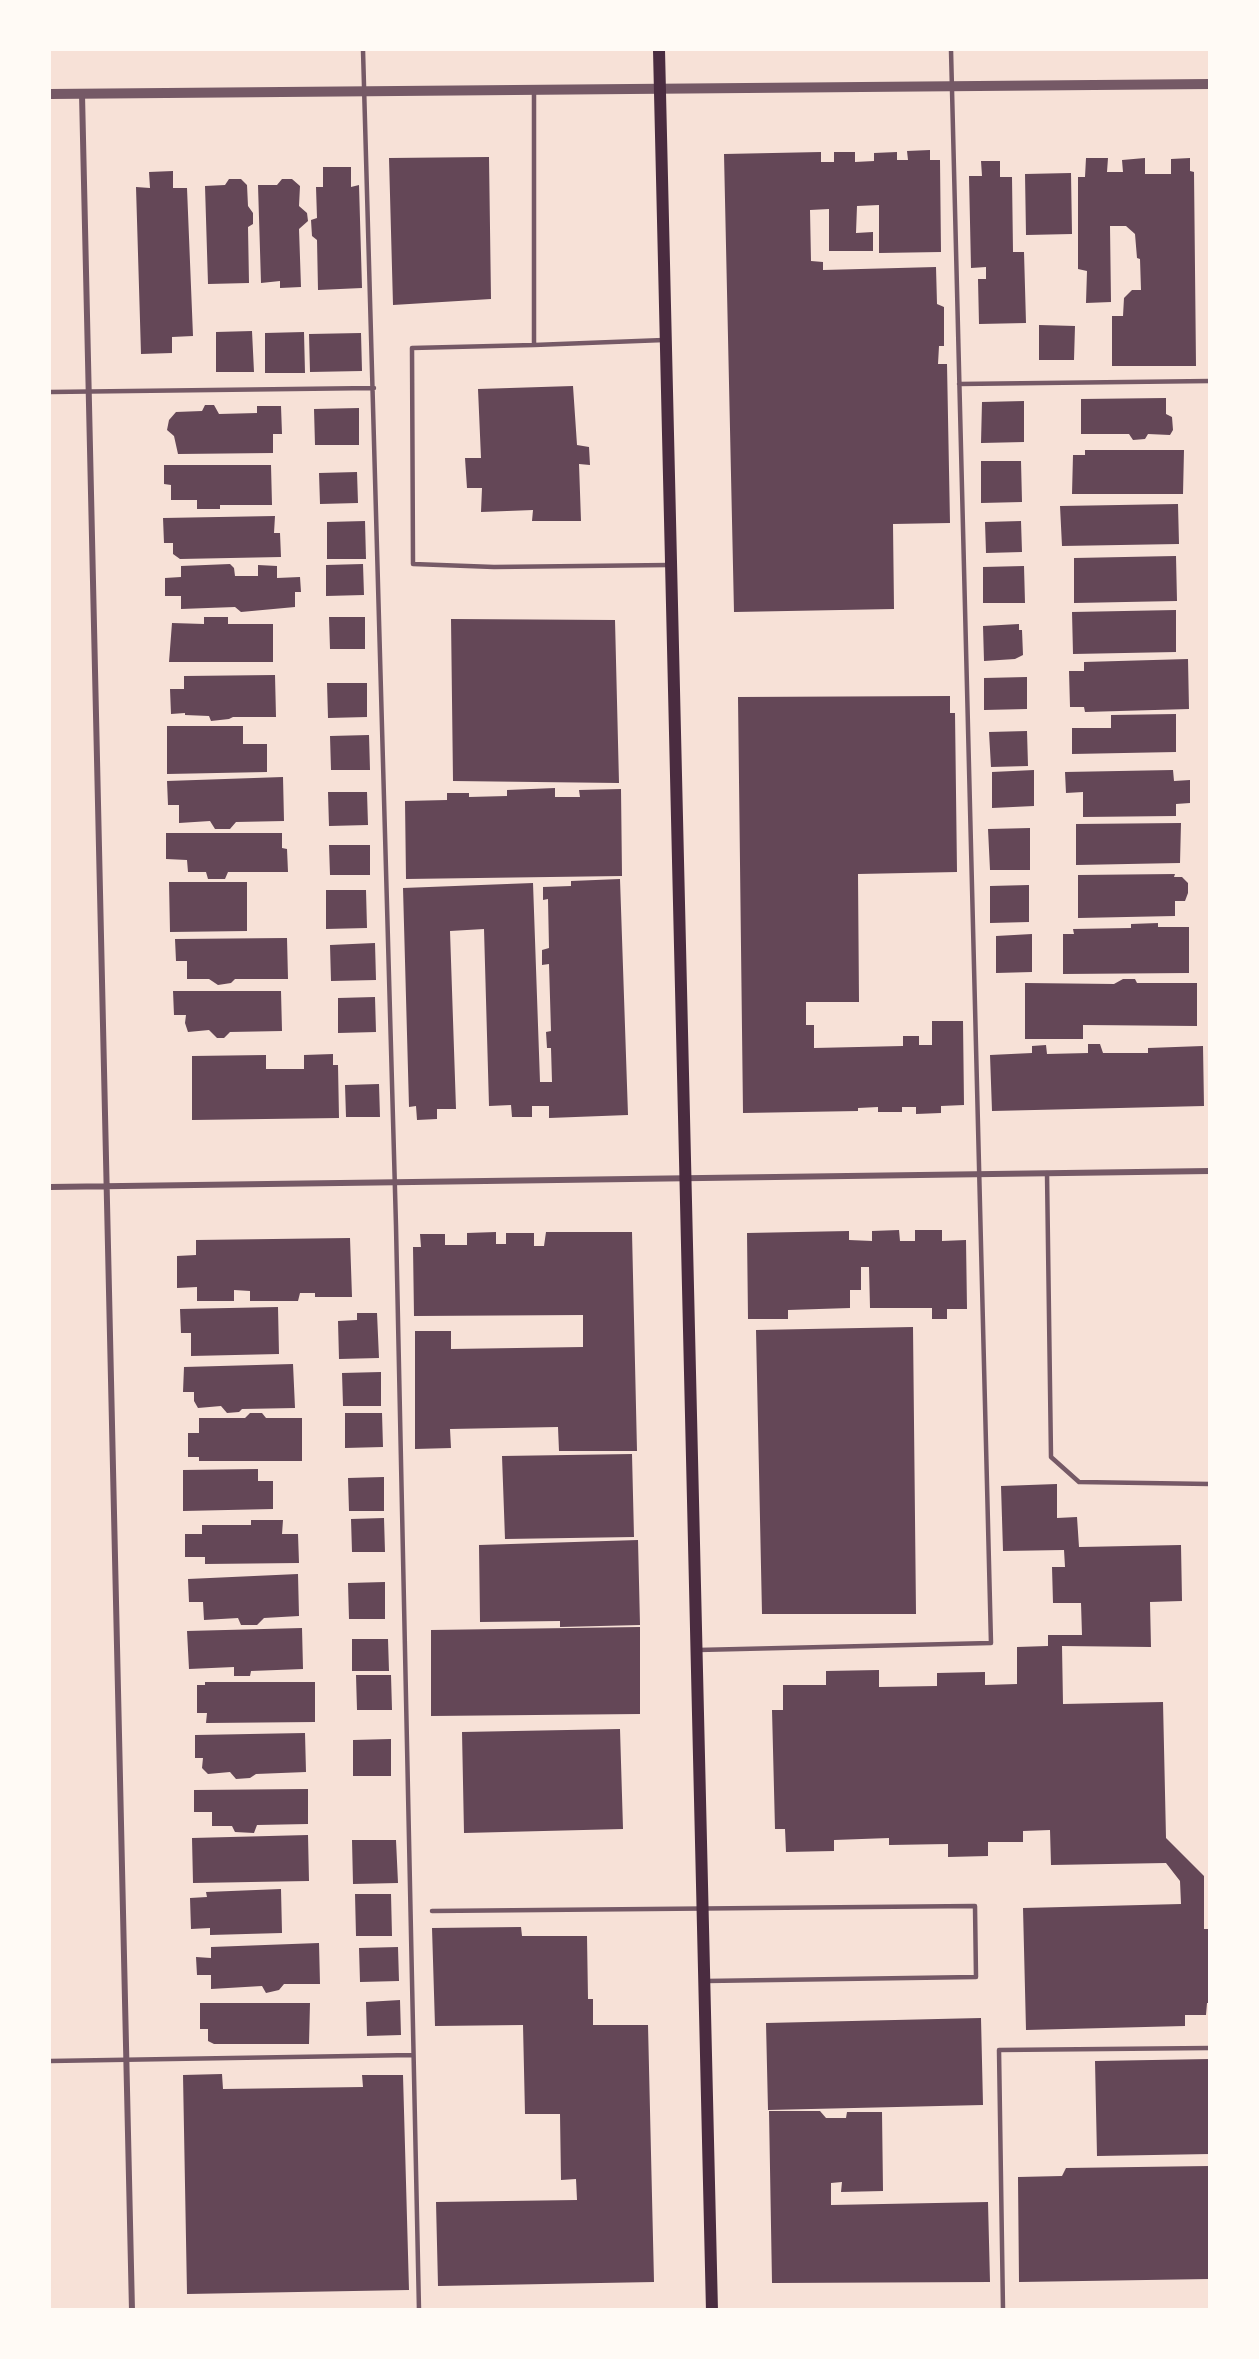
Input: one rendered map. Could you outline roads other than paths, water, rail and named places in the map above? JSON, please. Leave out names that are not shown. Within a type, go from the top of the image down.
[{"type":"main road","points":[[659,50],[712,2310]]},
{"type":"street","points":[[50,94],[1209,84]]},
{"type":"street","points":[[82,94],[132,2310]]},
{"type":"street","points":[[50,1187],[1209,1171]]},
{"type":"lane","points":[[363,50],[394,1182],[419,2310]]},
{"type":"lane","points":[[697,1650],[991,1643],[951,50]]},
{"type":"lane","points":[[534,89],[534,345]]},
{"type":"lane","points":[[666,340],[412,348],[413,564],[494,567],[670,565]]},
{"type":"lane","points":[[959,384],[1209,381]]},
{"type":"lane","points":[[50,393],[374,388]]},
{"type":"lane","points":[[1047,1173],[1050,1457],[1079,1482],[1209,1484]]},
{"type":"lane","points":[[432,1911],[975,1906],[976,1977],[705,1981]]},
{"type":"lane","points":[[1003,2310],[999,2050],[1209,2048]]},
{"type":"lane","points":[[50,2061],[414,2055]]}]
